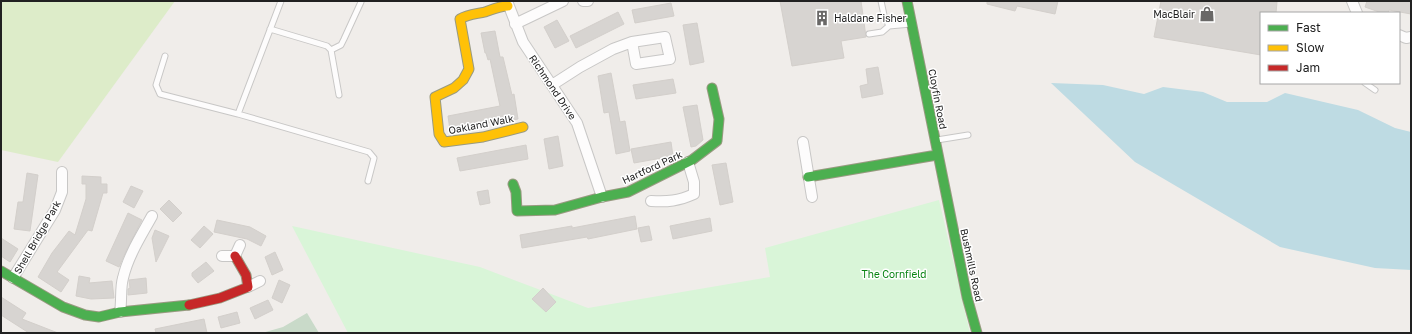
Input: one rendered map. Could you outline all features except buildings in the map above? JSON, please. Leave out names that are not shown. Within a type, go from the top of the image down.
[{"type":"street","points":[[516,24],[563,1]]},
{"type":"street","points":[[582,1],[588,1]]},
{"type":"street","name":"Cloyfin Road","points":[[907,1],[947,202]]},
{"type":"street","points":[[1352,1],[1357,12]]},
{"type":"street","name":"Richmond Drive","points":[[508,3],[523,42],[577,123],[602,197]]},
{"type":"street","name":"Oakland Walk","points":[[508,3],[483,12],[467,15],[460,19],[469,69],[463,80],[454,88],[435,97],[439,134],[444,142],[483,137],[523,127]]},
{"type":"street","points":[[1400,35],[1406,38],[1411,37]]},
{"type":"street","points":[[552,85],[580,67],[613,49],[632,42]]},
{"type":"street","name":"Hartford Park","points":[[513,184],[516,192],[517,211],[555,210],[602,197],[628,192],[688,162],[717,141],[719,119],[712,88]]},
{"type":"street","points":[[803,142],[812,197]]},
{"type":"street","points":[[808,177],[937,155]]},
{"type":"street","points":[[651,201],[668,202],[681,200],[694,194],[694,182],[688,162]]},
{"type":"street","name":"Shell Bridge Park","points":[[13,278],[54,210],[62,192],[62,172]]},
{"type":"street","name":"Bushmills Road","points":[[947,202],[967,297],[977,333]]},
{"type":"street","points":[[120,312],[122,301],[122,279],[133,251],[152,216]]},
{"type":"street","points":[[235,256],[240,245]]},
{"type":"street","points":[[222,256],[235,256]]},
{"type":"street","points":[[235,256],[246,275],[248,287]]},
{"type":"street","name":"Shell Bridge Park","points":[[1,271],[63,307],[85,315],[98,316],[120,312],[192,305],[220,298],[260,281]]},
{"type":"lane","points":[[238,114],[281,1]]},
{"type":"lane","points":[[882,1],[884,15],[889,26]]},
{"type":"lane","points":[[331,50],[341,45],[360,2]]},
{"type":"lane","points":[[869,34],[882,32],[889,26],[912,24]]},
{"type":"lane","points":[[270,29],[327,46],[331,50],[339,95]]},
{"type":"lane","points":[[165,56],[156,85],[160,94],[238,114],[369,152],[374,158],[368,181]]},
{"type":"lane","points":[[1366,84],[1375,90]]},
{"type":"lane","points":[[934,141],[968,135]]},
{"type":"green space","points":[[1,1],[175,1],[58,162],[1,150]]},
{"type":"green space","name":"The Cornfield","points":[[939,200],[970,333],[348,333],[292,226],[480,267],[588,308],[770,277],[765,248]]},
{"type":"green space","points":[[307,313],[319,333],[262,333],[283,327]]},
{"type":"water","points":[[1051,83],[1103,85],[1144,94],[1163,87],[1203,92],[1227,102],[1267,102],[1285,93],[1358,110],[1395,128],[1411,132],[1411,270],[1375,268],[1280,247],[1135,162]]},
{"type":"traffic: fast","points":[[907,1],[967,297],[977,333]]},
{"type":"traffic: fast","points":[[513,184],[516,192],[517,211],[555,210],[602,197],[628,192],[692,160],[717,141],[719,119],[712,88]]},
{"type":"traffic: fast","points":[[808,177],[937,155]]},
{"type":"traffic: fast","points":[[1,271],[63,307],[85,315],[99,317],[120,312],[189,305]]},
{"type":"traffic: slow","points":[[508,6],[469,15],[460,19],[469,69],[463,80],[454,88],[435,97],[439,134],[444,142],[483,137],[523,127]]},
{"type":"traffic: jam","points":[[189,305],[220,298],[248,287],[246,275],[235,256]]},
{"type":"place","name":"MacBlair","points":[[1207,14]]},
{"type":"place","name":"Haldane Fisher","points":[[822,18]]}]
